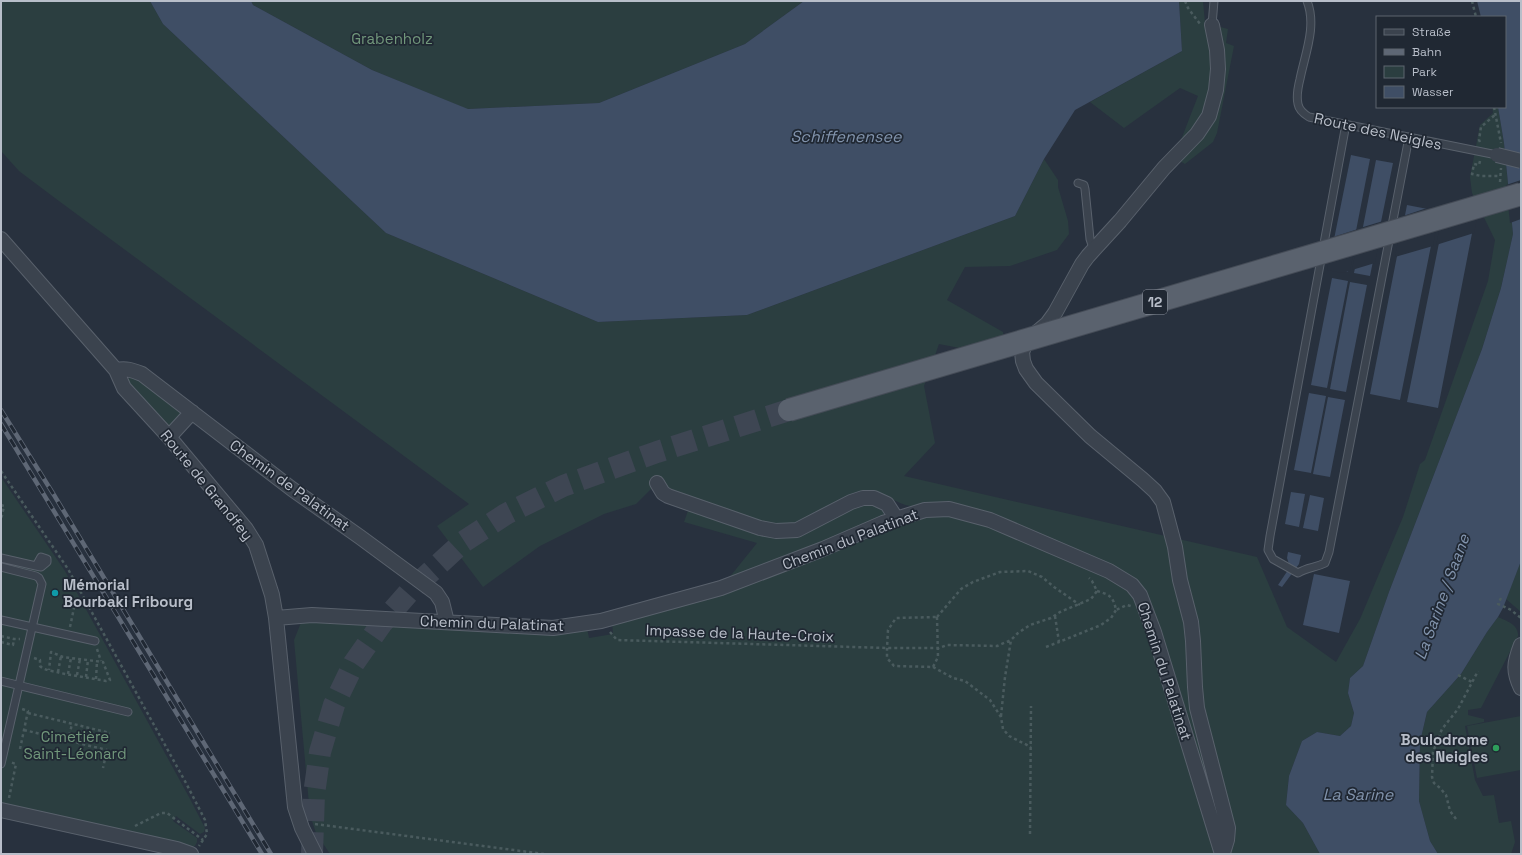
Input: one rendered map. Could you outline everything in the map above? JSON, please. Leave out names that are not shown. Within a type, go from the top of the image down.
[{"type":"main road","name":"12","points":[[789,410],[1521,194]]},
{"type":"street","points":[[1207,26],[1217,50],[1218,69],[1216,90],[1209,116],[1197,134],[1164,168],[1082,264],[1055,313],[1047,324],[1029,339],[1025,345],[1022,352],[1022,360],[1026,369],[1036,382],[1090,436],[1155,491],[1163,502],[1175,547],[1180,580],[1191,622],[1197,708],[1228,828],[1227,840],[1222,854]]},
{"type":"street","points":[[1497,155],[1521,161]]},
{"type":"street","name":"Route de Grandfey","points":[[1,238],[116,370],[124,388],[170,437],[246,529],[256,545],[272,594],[276,618],[295,807],[308,843],[315,854]]},
{"type":"street","name":"Chemin de Palatinat","points":[[116,370],[123,368],[131,369],[142,374],[292,489],[436,593],[442,602],[447,622]]},
{"type":"street","points":[[170,437],[192,412]]},
{"type":"street","points":[[658,483],[663,493],[668,496],[760,528],[776,532],[797,530],[851,502],[863,498],[874,498],[887,504],[896,518]]},
{"type":"street","name":"Chemin du Palatinat","points":[[276,618],[312,615],[553,628],[601,621],[720,588],[823,549],[896,518],[925,510],[949,509],[990,520],[1109,571],[1132,585],[1140,595],[1158,647],[1222,854]]},
{"type":"street","points":[[1521,645],[1516,658],[1515,676],[1521,688]]},
{"type":"street","points":[[1,810],[177,849],[191,854]]},
{"type":"lane","points":[[1207,26],[1214,1]]},
{"type":"lane","name":"Route des Neigles","points":[[1307,1],[1311,20],[1310,31],[1297,102],[1303,113],[1310,117],[1497,155]]},
{"type":"lane","points":[[1346,124],[1268,550],[1273,559],[1298,573],[1306,568],[1316,568],[1325,563],[1328,552],[1408,137]]},
{"type":"lane","points":[[1078,182],[1084,185],[1086,189],[1090,239],[1095,248]]},
{"type":"lane","points":[[1,558],[36,566]]},
{"type":"lane","points":[[1,567],[30,574],[42,581],[33,627],[1,762]]},
{"type":"lane","points":[[1,620],[95,641]]},
{"type":"lane","points":[[1,681],[128,712]]},
{"type":"path","points":[[1185,1],[1188,8],[1207,26]]},
{"type":"path","points":[[1472,1],[1476,16]]},
{"type":"path","points":[[1481,152],[1483,146],[1479,140],[1481,127],[1496,114]]},
{"type":"path","points":[[1474,164],[1472,174],[1481,176],[1500,176]]},
{"type":"path","points":[[1,471],[68,569],[205,820],[207,834],[198,848],[191,854]]},
{"type":"path","points":[[1,505],[4,506],[1,520]]},
{"type":"path","points":[[1080,559],[1080,569],[1092,581],[1097,591],[1108,594],[1114,600],[1116,610]]},
{"type":"path","points":[[933,667],[937,660],[939,648],[937,617],[961,590],[974,582],[1000,572],[1028,571],[1042,577],[1080,605]]},
{"type":"path","points":[[1031,747],[1009,736],[1003,729],[1001,717],[1011,640],[1030,625],[1055,616],[1060,612],[1080,605],[1091,599],[1097,591]]},
{"type":"path","points":[[1501,598],[1498,604],[1511,610],[1521,618]]},
{"type":"path","points":[[1046,647],[1101,625],[1111,618],[1116,610],[1126,605],[1134,607],[1143,602]]},
{"type":"path","points":[[68,635],[74,608]]},
{"type":"path","points":[[1055,616],[1059,642]]},
{"type":"path","points":[[937,617],[896,618],[888,630],[886,648],[887,658],[894,666],[933,667],[953,678],[966,681],[990,700],[1001,717]]},
{"type":"path","name":"Impasse de la Haute-Croix","points":[[601,621],[617,640],[886,648],[939,648],[947,645],[997,646],[1011,640]]},
{"type":"path","points":[[1,636],[29,641]]},
{"type":"path","points":[[1,642],[13,645],[14,639]]},
{"type":"path","points":[[25,658],[38,659],[40,660],[41,668],[49,670],[109,682],[110,679],[105,664],[101,661],[71,658],[51,652],[49,670]]},
{"type":"path","points":[[58,672],[61,656]]},
{"type":"path","points":[[68,674],[71,658]]},
{"type":"path","points":[[77,675],[80,659]]},
{"type":"path","points":[[86,677],[88,660]]},
{"type":"path","points":[[96,679],[97,661]]},
{"type":"path","points":[[1456,818],[1450,811],[1446,794],[1434,783],[1432,777],[1433,752],[1442,729],[1458,709],[1478,671]]},
{"type":"path","points":[[1458,675],[1472,682]]},
{"type":"path","points":[[1030,834],[1031,706]]},
{"type":"path","points":[[14,707],[28,710],[28,713],[110,733]]},
{"type":"path","points":[[20,749],[28,713]]},
{"type":"path","points":[[68,740],[72,724]]},
{"type":"path","points":[[24,730],[107,750],[103,768]]},
{"type":"path","points":[[1417,737],[1438,740]]},
{"type":"path","points":[[1,762],[16,764],[9,798]]},
{"type":"path","points":[[134,826],[161,813],[167,813],[203,840]]},
{"type":"path","points":[[300,823],[544,854]]},
{"type":"green space","points":[[1,1],[150,1],[163,24],[386,233],[598,322],[747,315],[1015,216],[1044,159],[1058,180],[1058,187],[1068,221],[1069,234],[1057,250],[1010,266],[965,267],[947,300],[1003,332],[1006,357],[939,344],[924,386],[935,443],[904,476],[1257,557],[1287,627],[1336,662],[1360,619],[1403,517],[1420,464],[1425,460],[1488,281],[1495,240],[1472,193],[1470,177],[1480,125],[1493,113],[1492,108],[1498,108],[1504,143],[1513,234],[1501,288],[1482,349],[1389,592],[1363,666],[1350,678],[1348,693],[1354,713],[1351,726],[1340,736],[1317,732],[1302,741],[1289,776],[1286,805],[1303,823],[1320,854],[330,854],[316,833],[310,815],[294,640],[302,620],[587,628],[589,638],[613,634],[612,622],[929,506],[906,505],[877,493],[799,523],[779,526],[761,523],[706,504],[657,483],[636,504],[604,514],[540,546],[483,587],[437,526],[469,504],[19,171],[1,151]]},
{"type":"green space","name":"Grabenholz","points":[[251,1],[804,1],[745,44],[599,103],[467,109],[372,70],[253,5]]},
{"type":"green space","points":[[1179,1],[1203,1],[1205,23],[1228,29],[1226,43],[1234,46],[1217,133],[1213,142],[1185,164],[1174,158],[1198,96],[1180,88],[1124,128],[1090,102],[1182,51]]},
{"type":"green space","points":[[130,376],[134,376],[183,412],[169,429],[129,384],[128,380]]},
{"type":"green space","name":"Cimetière Saint-Léonard","points":[[1,477],[65,571],[189,797],[205,828],[204,832],[200,834],[176,816],[173,821],[197,838],[195,846],[191,847],[1,804]]},
{"type":"green space","points":[[864,503],[878,505],[884,512],[882,518],[728,579],[757,543],[684,522],[689,508],[776,535]]},
{"type":"green space","points":[[1521,561],[1521,612],[1506,599]]},
{"type":"green space","points":[[1498,617],[1514,626],[1517,629],[1518,636],[1481,708],[1468,710],[1468,715],[1484,719],[1484,722],[1465,726],[1475,780],[1483,796],[1494,795],[1499,823],[1511,821],[1515,842],[1511,854],[1438,854],[1430,841],[1419,801],[1420,742],[1427,712],[1461,674]]},
{"type":"green space","name":"Boulodrome des Neigles","points":[[1521,716],[1521,770],[1477,778],[1467,726]]},
{"type":"water","name":"Schiffenensee","points":[[150,1],[251,1],[253,5],[372,70],[468,109],[599,103],[745,44],[804,1],[1179,1],[1182,51],[1075,110],[1044,159],[1015,216],[747,315],[598,322],[386,233],[163,24]]},
{"type":"water","name":"La Sarine","points":[[1477,1],[1521,1],[1521,561],[1503,608],[1498,617],[1461,674],[1427,712],[1420,742],[1419,801],[1430,841],[1438,854],[1320,854],[1303,823],[1286,805],[1289,776],[1302,741],[1317,732],[1340,736],[1351,726],[1354,713],[1348,693],[1350,678],[1363,666],[1389,592],[1482,349],[1501,288],[1513,234],[1504,143],[1498,108],[1506,108],[1506,16],[1481,16]]},
{"type":"water","points":[[1351,155],[1370,159],[1348,272],[1328,269]]},
{"type":"water","points":[[1376,160],[1393,163],[1370,276],[1354,273]]},
{"type":"water","points":[[1407,205],[1438,211],[1400,400],[1370,394]]},
{"type":"water","points":[[1445,213],[1475,218],[1438,408],[1407,402]]},
{"type":"water","points":[[1332,278],[1348,281],[1327,388],[1311,385]]},
{"type":"water","points":[[1350,282],[1367,285],[1346,392],[1330,389]]},
{"type":"water","points":[[1309,393],[1326,396],[1311,473],[1294,470]]},
{"type":"water","points":[[1328,397],[1345,400],[1330,477],[1313,474]]},
{"type":"water","points":[[1291,492],[1305,494],[1299,527],[1285,524]]},
{"type":"water","points":[[1310,495],[1324,498],[1318,531],[1303,528]]},
{"type":"water","points":[[1288,552],[1301,555],[1299,564],[1282,587],[1278,585],[1290,567],[1287,558]]},
{"type":"water","points":[[1314,574],[1350,581],[1339,633],[1303,625]]},
{"type":"pier","points":[[1521,180],[1521,219],[1510,223],[1506,185]]},
{"type":"pier","points":[[1430,207],[1438,209],[1439,211],[1433,246],[1395,257],[1403,216]]},
{"type":"pier","points":[[1443,212],[1477,218],[1474,233],[1436,245]]},
{"type":"pier","points":[[1383,221],[1375,263],[1352,270],[1360,228]]},
{"type":"pier","points":[[1358,229],[1350,271],[1342,273],[1327,270],[1333,237]]},
{"type":"tunnel","points":[[312,854],[314,794],[320,752],[334,705],[354,663],[382,623],[411,590],[463,542],[506,514],[563,486],[657,452],[789,410]]},
{"type":"railway","points":[[1,410],[271,854]]},
{"type":"railway","points":[[1,424],[262,854]]},
{"type":"place","name":"Mémorial Bourbaki Fribourg","points":[[55,593]]},
{"type":"place","name":"Boulodrome des Neigles","points":[[1496,748]]},
{"type":"water label","name":"La Sarine / Saane","points":[[1442,597]]}]
